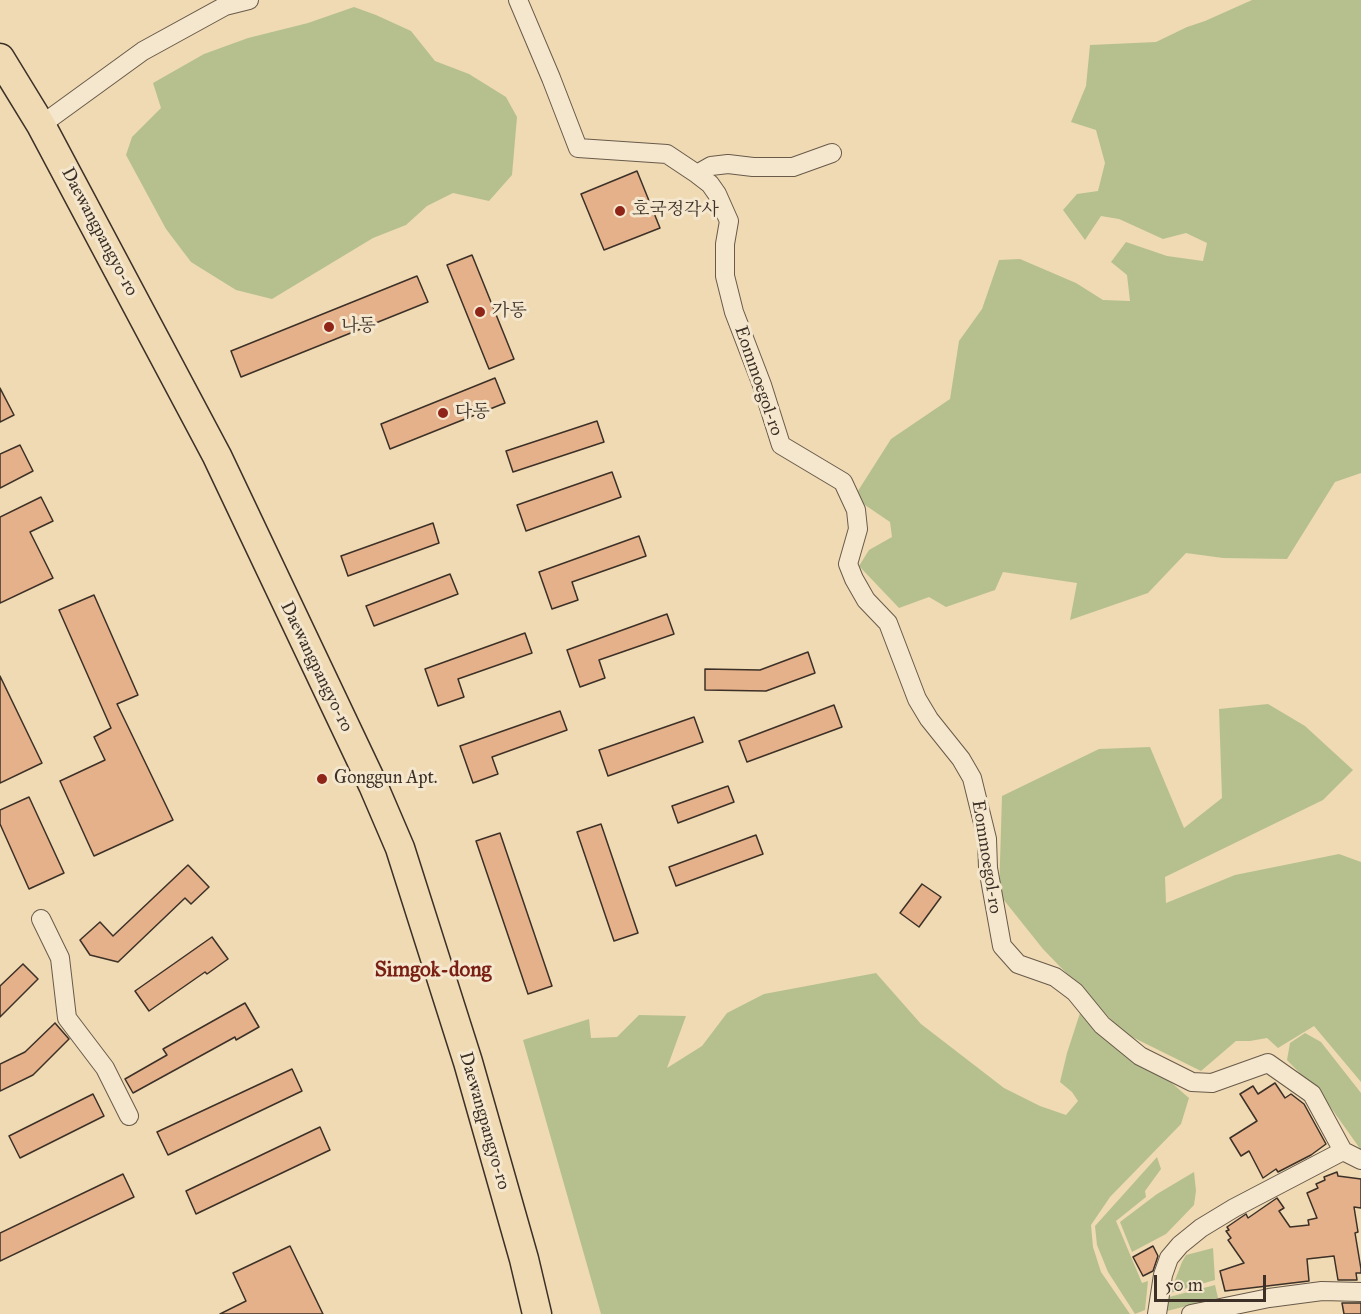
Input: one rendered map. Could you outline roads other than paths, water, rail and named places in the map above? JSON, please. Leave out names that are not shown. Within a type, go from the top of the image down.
[{"type":"main road","name":"Daewangpangyo-ro","points":[[0,58],[41,125],[218,456],[373,785],[400,848],[468,1062],[524,1259],[537,1314]]},
{"type":"street","points":[[41,125],[143,51],[225,6],[249,0]]},
{"type":"street","name":"Eommoegol-ro","points":[[518,0],[578,148],[667,154],[710,184],[717,194],[729,221],[725,244],[725,276],[734,312],[762,385],[781,445],[843,482],[856,510],[858,529],[848,564],[854,579],[866,600],[888,623],[917,699],[929,719],[961,759],[972,778],[987,838],[988,868],[1002,946],[1018,964],[1055,977],[1075,992],[1102,1025],[1140,1056],[1192,1082],[1212,1083],[1268,1063],[1312,1094],[1343,1151]]},
{"type":"street","points":[[697,174],[711,166],[728,164],[753,167],[793,167],[832,153]]},
{"type":"street","points":[[41,919],[60,958],[67,1018],[105,1068],[129,1116]]},
{"type":"street","points":[[1157,1314],[1163,1275],[1169,1258],[1201,1227],[1343,1151],[1361,1160]]},
{"type":"street","points":[[1191,1314],[1269,1298],[1322,1292],[1361,1292]]},
{"type":"place","name":"호국정각사","points":[[620,211]]},
{"type":"place","name":"가동","points":[[480,312]]},
{"type":"place","name":"나동","points":[[329,327]]},
{"type":"place","name":"다동","points":[[443,413]]},
{"type":"place","name":"Gonggun Apt.","points":[[322,779]]},
{"type":"district","name":"Simgok-dong","points":[[433,971]]}]
